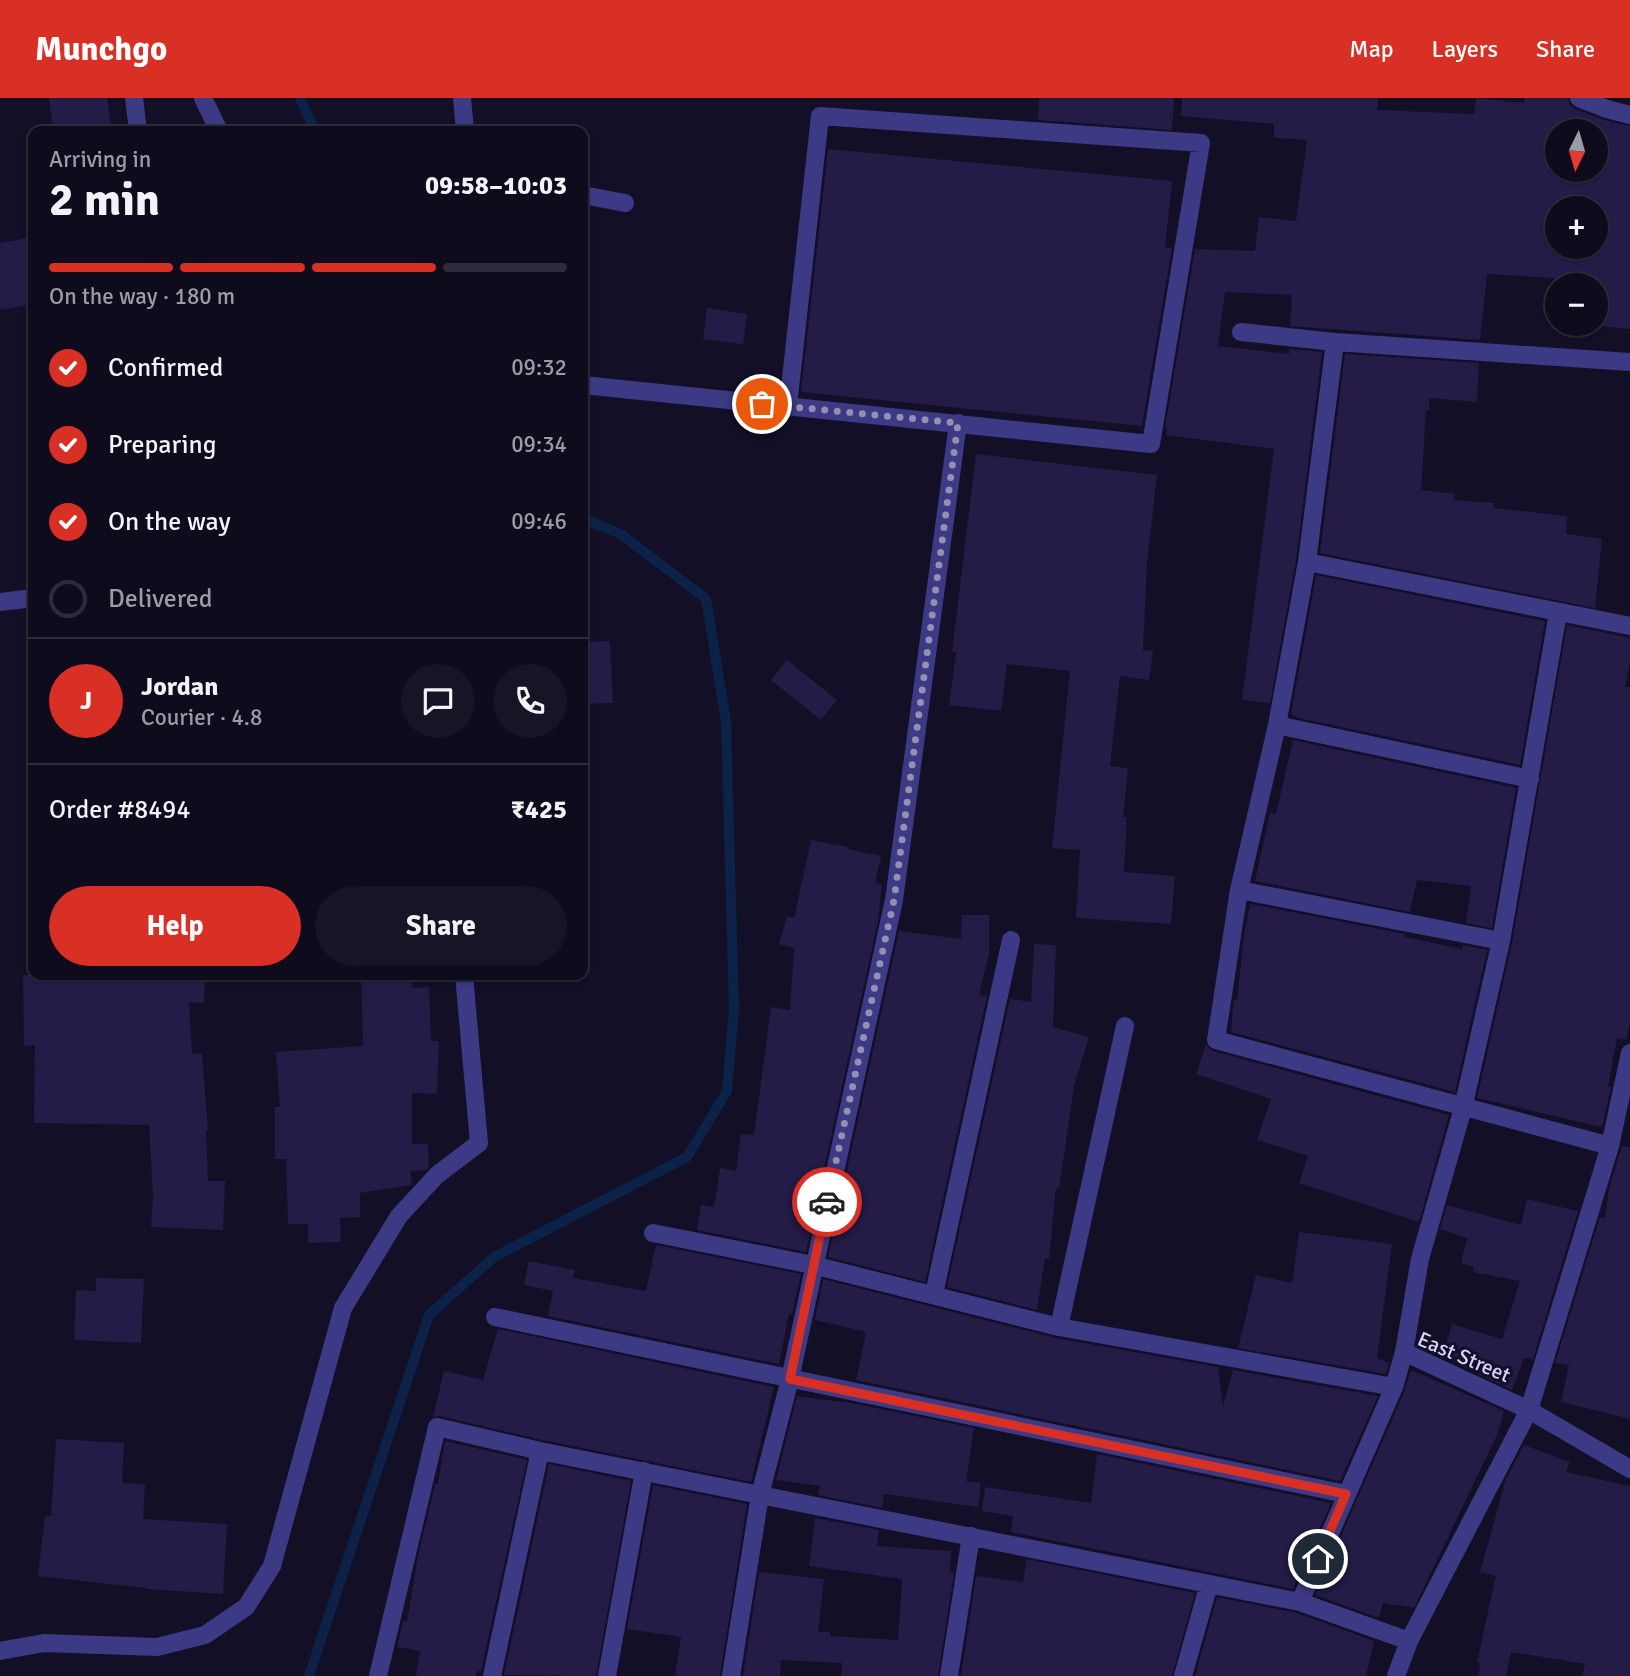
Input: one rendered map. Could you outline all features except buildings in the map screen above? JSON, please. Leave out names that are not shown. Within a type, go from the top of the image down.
[{"type":"street","points":[[134,98],[137,126]]},
{"type":"street","points":[[203,98],[217,126]]},
{"type":"street","points":[[462,98],[465,126]]},
{"type":"street","points":[[1579,98],[1630,115]]},
{"type":"street","points":[[588,386],[1151,444],[1201,143],[820,116],[788,406]]},
{"type":"street","points":[[588,196],[625,203]]},
{"type":"street","points":[[1241,332],[1335,342],[1630,362]]},
{"type":"street","points":[[1335,342],[1307,562],[1277,724],[1239,890],[1216,1040],[1610,1146]]},
{"type":"street","points":[[731,1676],[760,1495],[790,1379],[894,900],[958,423]]},
{"type":"street","points":[[1307,562],[1630,626]]},
{"type":"street","points":[[0,602],[28,599]]},
{"type":"street","points":[[1404,1352],[1420,1259],[1463,1108],[1501,941],[1558,613]]},
{"type":"street","points":[[1277,724],[1530,779]]},
{"type":"street","points":[[1239,890],[1501,941]]},
{"type":"street","points":[[934,1294],[1012,940]]},
{"type":"street","points":[[0,1651],[44,1643],[157,1647],[205,1636],[246,1607],[272,1566],[343,1308],[399,1216],[437,1175],[479,1143],[464,980]]},
{"type":"street","points":[[1059,1327],[1125,1026]]},
{"type":"street","points":[[1396,1676],[1409,1641],[1529,1410],[1610,1146],[1630,1053]]},
{"type":"street","points":[[653,1233],[813,1265],[1059,1327],[1394,1387]]},
{"type":"street","points":[[495,1317],[1346,1494]]},
{"type":"street","name":"East Street","points":[[1300,1602],[1394,1387],[1404,1352],[1529,1410],[1630,1469]]},
{"type":"street","points":[[378,1676],[437,1427],[541,1451],[1300,1602],[1409,1641]]},
{"type":"street","points":[[492,1676],[541,1451]]},
{"type":"street","points":[[607,1676],[644,1471]]},
{"type":"street","points":[[949,1676],[971,1536]]},
{"type":"street","points":[[1183,1676],[1209,1584]]},
{"type":"waterway","points":[[300,98],[313,126]]},
{"type":"waterway","points":[[309,1676],[429,1315],[494,1257],[687,1157],[727,1091],[734,1010],[726,721],[706,599],[621,534],[588,521]]},
{"type":"way so far","points":[[762,404],[958,423],[894,900],[827,1202]]},
{"type":"route","points":[[827,1202],[790,1379],[1346,1494],[1318,1559]]}]
